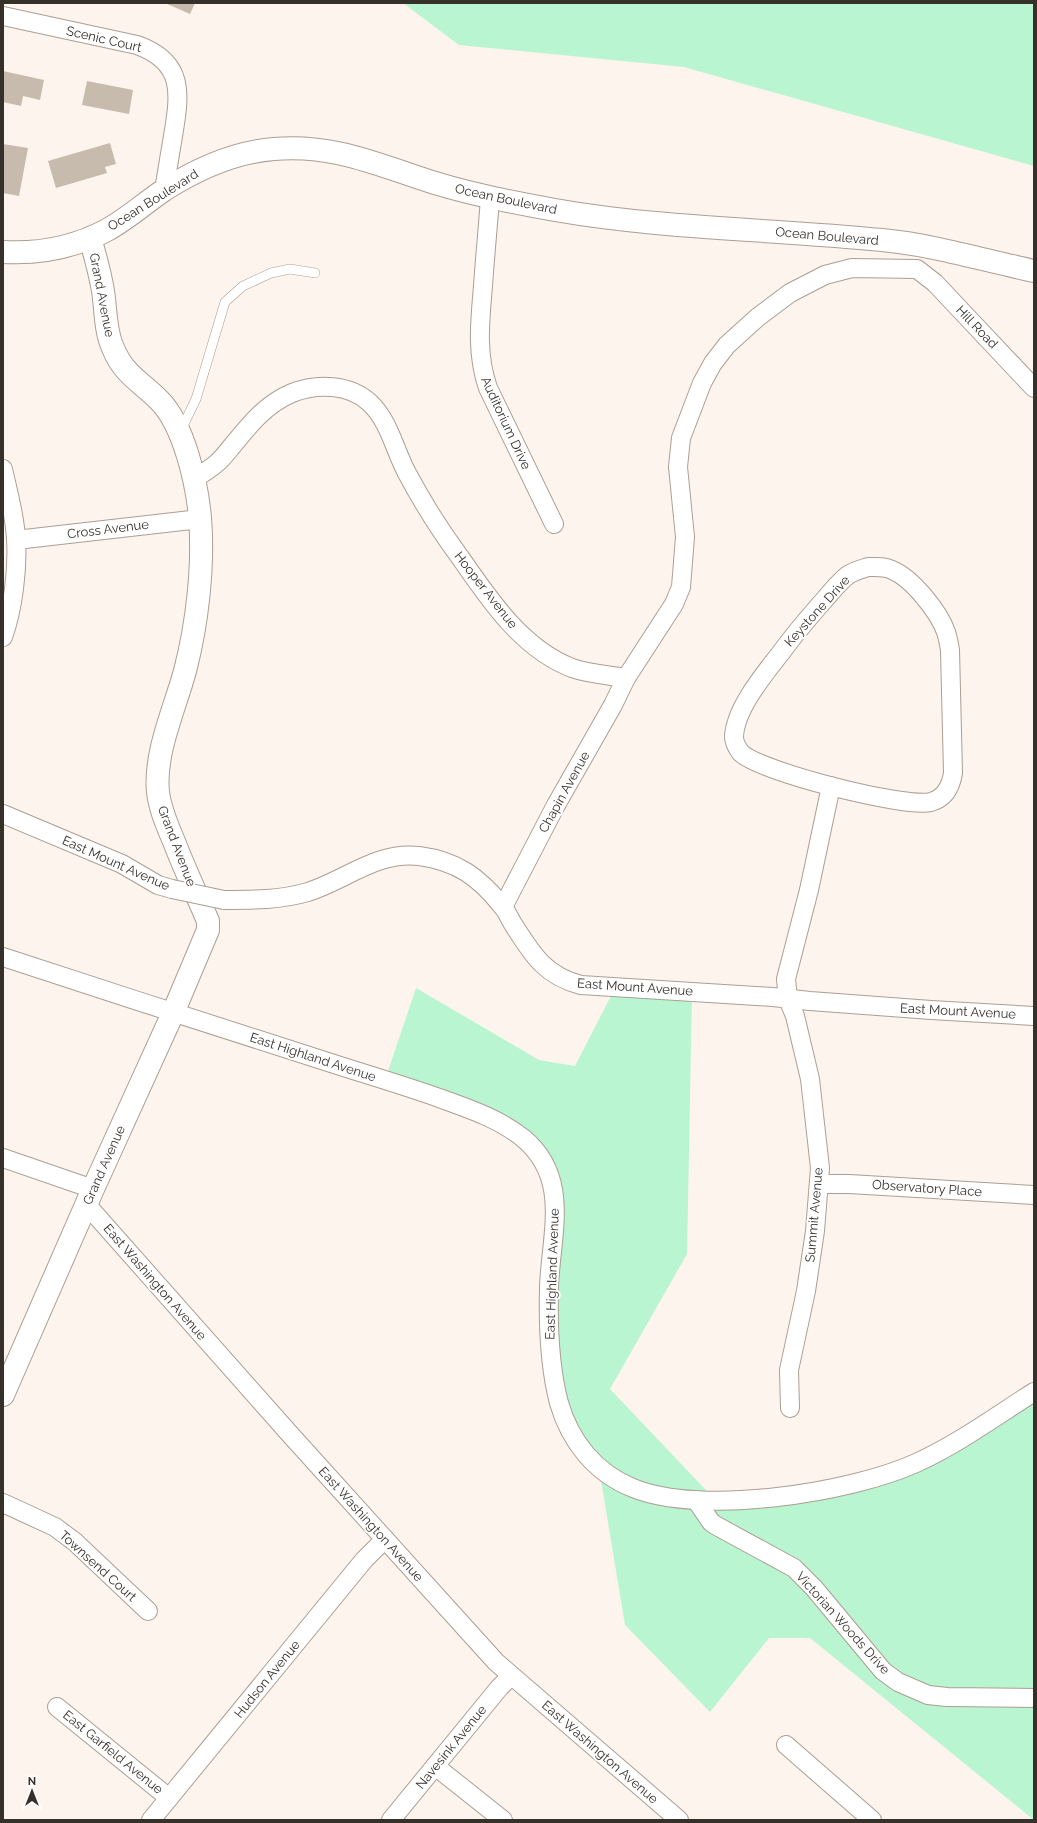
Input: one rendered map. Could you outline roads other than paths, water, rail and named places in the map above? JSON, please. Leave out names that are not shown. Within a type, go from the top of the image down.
[{"type":"street","name":"Scenic Court","points":[[3,16],[137,45],[157,54],[169,68],[177,82],[179,99],[164,190]]},
{"type":"street","name":"Ocean Boulevard","points":[[3,252],[34,252],[51,250],[90,238],[108,229],[164,190],[200,170],[222,160],[245,153],[271,149],[318,148],[362,158],[431,182],[490,198],[602,217],[882,240],[928,246],[1034,271]]},
{"type":"street","name":"Auditorium Drive","points":[[490,198],[480,327],[480,359],[488,388],[554,524]]},
{"type":"street","name":"Grand Avenue","points":[[3,1395],[9,1365],[90,1196],[173,1012],[208,930],[208,921],[164,816],[158,791],[162,747],[186,669],[195,622],[200,571],[200,519],[194,479],[172,415],[158,399],[125,370],[112,348],[108,333],[98,265],[90,238]]},
{"type":"street","name":"Hill Road","points":[[626,678],[674,604],[681,587],[685,537],[678,467],[681,438],[702,383],[712,363],[727,345],[758,316],[790,293],[825,275],[852,268],[917,269],[935,283],[1034,388]]},
{"type":"street","name":"Hooper Avenue","points":[[194,479],[217,463],[255,418],[277,400],[293,393],[312,388],[332,386],[355,392],[369,401],[384,421],[407,473],[430,515],[480,586],[522,635],[547,655],[571,668],[626,678]]},
{"type":"street","points":[[3,469],[12,510],[16,540],[14,580],[8,618],[3,637]]},
{"type":"street","name":"Cross Avenue","points":[[16,540],[200,519]]},
{"type":"street","name":"Keystone Drive","points":[[868,567],[891,569],[900,574],[920,593],[933,610],[946,632],[950,650],[954,759],[951,782],[940,798],[930,802],[907,801],[831,786],[749,759],[741,752],[734,737],[737,721],[754,689],[793,636],[848,575],[868,567]]},
{"type":"street","name":"Chapin Avenue","points":[[503,907],[556,805],[613,705],[626,678]]},
{"type":"street","points":[[788,999],[786,980],[809,890],[831,786]]},
{"type":"street","name":"East Mount Avenue","points":[[3,814],[122,864],[158,885],[224,900],[268,900],[310,891],[373,862],[383,859],[406,856],[444,862],[458,867],[481,883],[503,907],[512,923],[545,968],[555,976],[580,985],[1034,1016]]},
{"type":"street","name":"East Highland Avenue","points":[[3,957],[411,1088],[478,1112],[506,1126],[523,1138],[534,1149],[545,1165],[553,1186],[556,1218],[550,1281],[548,1328],[554,1378],[560,1405],[569,1430],[589,1459],[619,1481],[648,1494],[696,1500],[792,1496],[886,1475],[918,1462],[955,1442],[1034,1392]]},
{"type":"street","name":"Summit Avenue","points":[[788,999],[794,1016],[810,1079],[820,1168],[815,1231],[806,1291],[789,1370],[790,1408]]},
{"type":"street","name":"East Washington Avenue","points":[[3,1158],[90,1196],[385,1539],[464,1628],[511,1676],[679,1820]]},
{"type":"street","name":"Observatory Place","points":[[819,1184],[849,1184],[1034,1195]]},
{"type":"street","name":"Victorian Woods Drive","points":[[696,1500],[711,1522],[715,1525],[794,1568],[814,1588],[883,1671],[898,1682],[928,1695],[947,1697],[1034,1698]]},
{"type":"street","name":"Townsend Court","points":[[3,1503],[40,1519],[60,1530],[75,1542],[148,1611]]},
{"type":"street","name":"Hudson Avenue","points":[[151,1820],[364,1560],[385,1539]]},
{"type":"street","name":"Navesink Avenue","points":[[391,1820],[511,1676]]},
{"type":"street","name":"East Garfield Avenue","points":[[57,1707],[169,1798]]},
{"type":"street","points":[[786,1745],[872,1820]]},
{"type":"street","points":[[435,1766],[503,1820]]},
{"type":"lane","points":[[179,433],[196,400],[225,302],[243,286],[271,273],[290,269],[314,273]]}]
